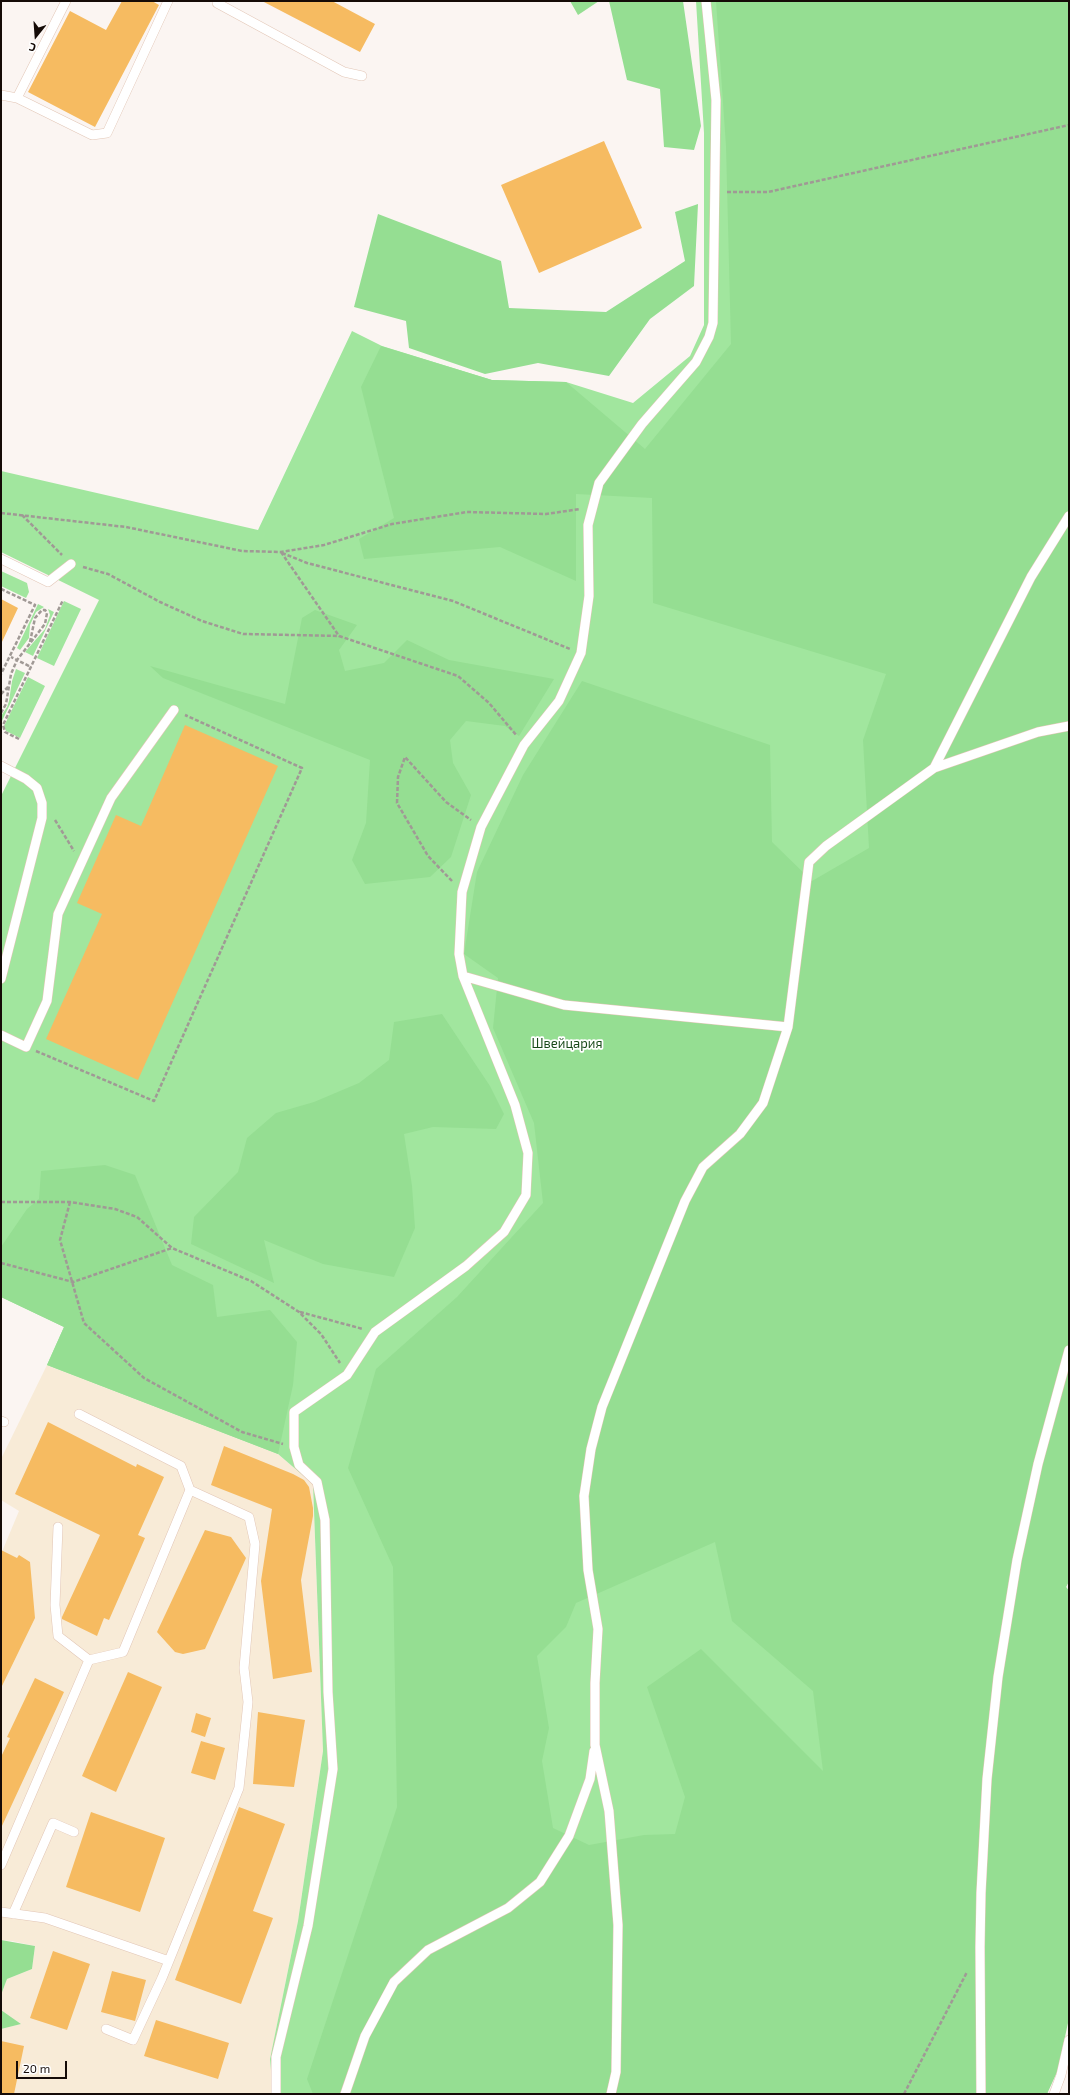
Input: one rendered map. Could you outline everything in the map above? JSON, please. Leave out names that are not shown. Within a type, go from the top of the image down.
[{"type":"lane","points":[[16,98],[66,1]]},
{"type":"lane","points":[[1,95],[16,98],[92,135],[107,133],[168,1]]},
{"type":"lane","points":[[217,1],[217,3],[344,72],[362,76]]},
{"type":"lane","points":[[276,2094],[276,2057],[308,1926],[333,1769],[328,1692],[325,1520],[317,1482],[299,1465],[294,1447],[294,1412],[347,1375],[375,1332],[466,1266],[504,1232],[526,1195],[528,1153],[517,1112],[463,976],[459,954],[462,892],[481,827],[524,744],[559,701],[581,653],[589,596],[588,525],[599,483],[642,424],[696,362],[709,337],[713,323],[716,100],[706,1]]},
{"type":"lane","points":[[934,768],[1031,577],[1069,516]]},
{"type":"lane","points":[[1,559],[48,582],[71,564]]},
{"type":"lane","points":[[1,1035],[26,1047],[47,1001],[58,914],[111,798],[174,710]]},
{"type":"lane","points":[[346,2094],[365,2036],[394,1982],[428,1950],[508,1908],[540,1882],[569,1836],[590,1779],[595,1745],[594,1683],[598,1629],[588,1570],[584,1496],[591,1449],[600,1414],[685,1201],[703,1167],[740,1134],[763,1104],[788,1027],[809,862],[826,846],[934,768],[1038,732],[1069,726]]},
{"type":"lane","points":[[1,766],[26,779],[36,788],[42,804],[42,818],[1,979]]},
{"type":"lane","points":[[463,976],[564,1005],[788,1027]]},
{"type":"lane","points":[[981,2094],[981,1893],[987,1779],[998,1677],[1017,1560],[1038,1464],[1069,1350]]},
{"type":"lane","points":[[79,1414],[181,1466],[190,1490],[123,1652],[89,1660]]},
{"type":"lane","points":[[106,2029],[133,2040],[169,1961],[239,1788],[248,1702],[244,1668],[255,1544],[249,1517],[190,1490]]},
{"type":"lane","points":[[58,1526],[55,1605],[58,1636],[89,1660]]},
{"type":"lane","points":[[1,1865],[89,1660]]},
{"type":"lane","points":[[595,1745],[609,1811],[618,1925],[616,2072],[611,2094]]},
{"type":"lane","points":[[13,1914],[53,1823],[74,1832]]},
{"type":"lane","points":[[1,1912],[45,1918],[169,1961]]},
{"type":"lane","points":[[1061,2075],[1069,2040]]},
{"type":"lane","points":[[1054,2094],[1069,2056]]},
{"type":"path","points":[[715,192],[768,192],[1069,125]]},
{"type":"path","points":[[1,512],[126,527],[242,551],[281,552],[324,545],[392,524],[467,512],[546,514],[593,508]]},
{"type":"path","points":[[22,514],[71,564],[108,574],[160,602],[202,621],[243,634],[340,636],[458,676],[489,703],[524,744]]},
{"type":"path","points":[[281,552],[340,636]]},
{"type":"path","points":[[281,552],[306,563],[453,601],[581,653]]},
{"type":"path","points":[[1,589],[36,606],[1,674]]},
{"type":"path","points":[[19,739],[4,732],[3,725],[63,600]]},
{"type":"path","points":[[1,713],[6,704],[11,674],[17,660],[45,624],[47,613],[45,610],[42,610],[35,618],[30,642]]},
{"type":"path","points":[[11,657],[31,667]]},
{"type":"path","points":[[1,694],[8,687]]},
{"type":"path","points":[[26,1047],[154,1101],[302,768],[174,710]]},
{"type":"path","points":[[462,892],[428,856],[397,803],[398,777],[404,757],[446,802],[481,827]]},
{"type":"path","points":[[55,820],[72,850]]},
{"type":"path","points":[[1,1202],[70,1202],[115,1209],[137,1217],[172,1248],[251,1281],[299,1312],[321,1334],[347,1375]]},
{"type":"path","points":[[70,1202],[60,1240],[84,1323],[144,1378],[242,1432],[294,1447]]},
{"type":"path","points":[[1,1263],[73,1282],[172,1248]]},
{"type":"path","points":[[299,1312],[375,1332]]},
{"type":"path","points":[[904,2094],[969,1968]]},
{"type":"shaded area","points":[[47,1365],[278,1454],[313,1484],[323,1751],[298,1921],[270,2059],[273,2094],[1,2094],[1,2029],[21,2024],[1,2010],[1,1995],[7,1979],[32,1969],[35,1946],[1,1940],[1,1554],[19,1511],[1,1500],[1,1459]]},
{"type":"green space","points":[[570,1],[599,1],[578,15]]},
{"type":"green space","points":[[609,1],[683,1],[701,126],[694,150],[664,147],[660,89],[627,80]]},
{"type":"green space","name":"Швейцария","points":[[696,1],[1069,1],[1069,1581],[1066,1587],[1069,1591],[1069,2018],[1047,2094],[273,2094],[270,2059],[298,1921],[323,1751],[313,1484],[278,1454],[47,1365],[64,1327],[1,1297],[1,796],[99,600],[1,552],[1,471],[258,530],[352,331],[382,346],[492,380],[566,382],[633,403],[690,356],[704,325],[704,133]]},
{"type":"green space","name":"Швейцария","points":[[716,1],[1069,1],[1069,1581],[1066,1587],[1069,1591],[1069,2018],[1058,2070],[1047,2094],[313,2094],[307,2079],[397,1807],[393,1567],[348,1468],[376,1369],[457,1297],[543,1203],[534,1123],[493,1028],[498,978],[464,954],[477,872],[523,775],[582,681],[770,745],[772,842],[812,881],[869,848],[863,740],[886,674],[653,603],[652,498],[576,494],[576,581],[500,547],[364,559],[359,539],[394,518],[361,387],[381,346],[492,380],[566,382],[645,449],[731,344],[726,146]],"holes":[[[715,1542],[732,1621],[813,1691],[823,1771],[701,1649],[647,1687],[685,1797],[675,1834],[644,1835],[589,1845],[553,1828],[542,1761],[549,1728],[537,1656],[566,1627],[576,1603]]]},
{"type":"green space","points":[[698,204],[694,286],[650,319],[609,376],[538,363],[485,374],[409,348],[406,321],[354,307],[378,214],[501,261],[509,308],[606,312],[685,261],[675,212]]},
{"type":"green space","points":[[1,571],[27,583],[29,592],[26,598],[1,586]]},
{"type":"green space","points":[[64,601],[81,609],[54,666],[37,658]]},
{"type":"green space","points":[[38,604],[44,607],[36,612],[30,625],[29,638],[20,650],[17,648]]},
{"type":"green space","points":[[48,609],[54,612],[33,656],[25,652],[45,629],[50,615]]},
{"type":"green space","points":[[315,610],[357,625],[339,650],[345,671],[384,663],[407,640],[449,660],[554,679],[519,736],[505,726],[466,721],[450,740],[453,763],[471,795],[451,857],[430,877],[365,884],[352,860],[366,823],[370,760],[163,678],[150,666],[285,704],[302,618]]},
{"type":"green space","points":[[16,669],[25,673],[1,723],[1,716],[9,701],[12,681]]},
{"type":"green space","points":[[28,677],[45,686],[20,738],[6,731],[4,726]]},
{"type":"green space","points":[[442,1014],[490,1086],[504,1114],[496,1129],[433,1127],[404,1134],[412,1186],[415,1228],[394,1277],[323,1264],[264,1240],[274,1283],[191,1244],[194,1217],[238,1172],[247,1138],[276,1113],[314,1102],[359,1083],[389,1060],[394,1022]]},
{"type":"green space","points":[[105,1165],[135,1175],[172,1265],[213,1285],[217,1317],[270,1310],[297,1342],[293,1385],[278,1454],[47,1365],[64,1327],[1,1297],[1,1247],[27,1209],[39,1199],[41,1171]]},
{"type":"green space","points":[[1,1940],[35,1946],[32,1969],[7,1979],[1,1995]]},
{"type":"green space","points":[[1,2010],[21,2024],[1,2029]]},
{"type":"building","points":[[122,1],[152,1],[159,5],[95,127],[28,92],[70,11],[106,30]]},
{"type":"building","points":[[262,1],[332,1],[375,24],[360,52]]},
{"type":"building","points":[[604,141],[642,228],[539,273],[501,185]]},
{"type":"building","points":[[1,599],[18,608],[1,644]]},
{"type":"building","points":[[185,725],[278,766],[138,1080],[46,1039],[102,914],[77,903],[116,815],[141,826]]},
{"type":"building","points":[[48,1422],[136,1467],[137,1464],[164,1477],[138,1535],[145,1538],[109,1620],[104,1618],[97,1636],[62,1619],[62,1617],[100,1535],[15,1494]]},
{"type":"building","points":[[224,1446],[293,1474],[304,1480],[309,1487],[313,1516],[301,1580],[312,1672],[273,1679],[261,1581],[272,1509],[211,1485]]},
{"type":"building","points":[[205,1530],[231,1537],[246,1558],[205,1649],[183,1654],[175,1652],[157,1632]]},
{"type":"building","points":[[1,1550],[17,1558],[19,1555],[30,1562],[35,1618],[1,1688]]},
{"type":"building","points":[[128,1672],[162,1687],[116,1792],[82,1776]]},
{"type":"building","points":[[35,1678],[64,1692],[1,1828],[1,1757],[10,1738],[7,1737]]},
{"type":"building","points":[[258,1712],[305,1720],[294,1787],[253,1784]]},
{"type":"building","points":[[196,1713],[211,1718],[205,1737],[191,1732]]},
{"type":"building","points":[[201,1741],[225,1748],[215,1780],[191,1773]]},
{"type":"building","points":[[239,1807],[285,1824],[253,1911],[273,1918],[241,2004],[175,1980]]},
{"type":"building","points":[[91,1812],[165,1838],[140,1912],[66,1887]]},
{"type":"building","points":[[53,1951],[90,1964],[67,2030],[30,2018]]},
{"type":"building","points":[[112,1971],[146,1980],[135,2021],[101,2012]]},
{"type":"building","points":[[156,2020],[229,2043],[218,2079],[144,2056]]},
{"type":"building","points":[[1,2041],[24,2046],[14,2094],[1,2094]]}]
